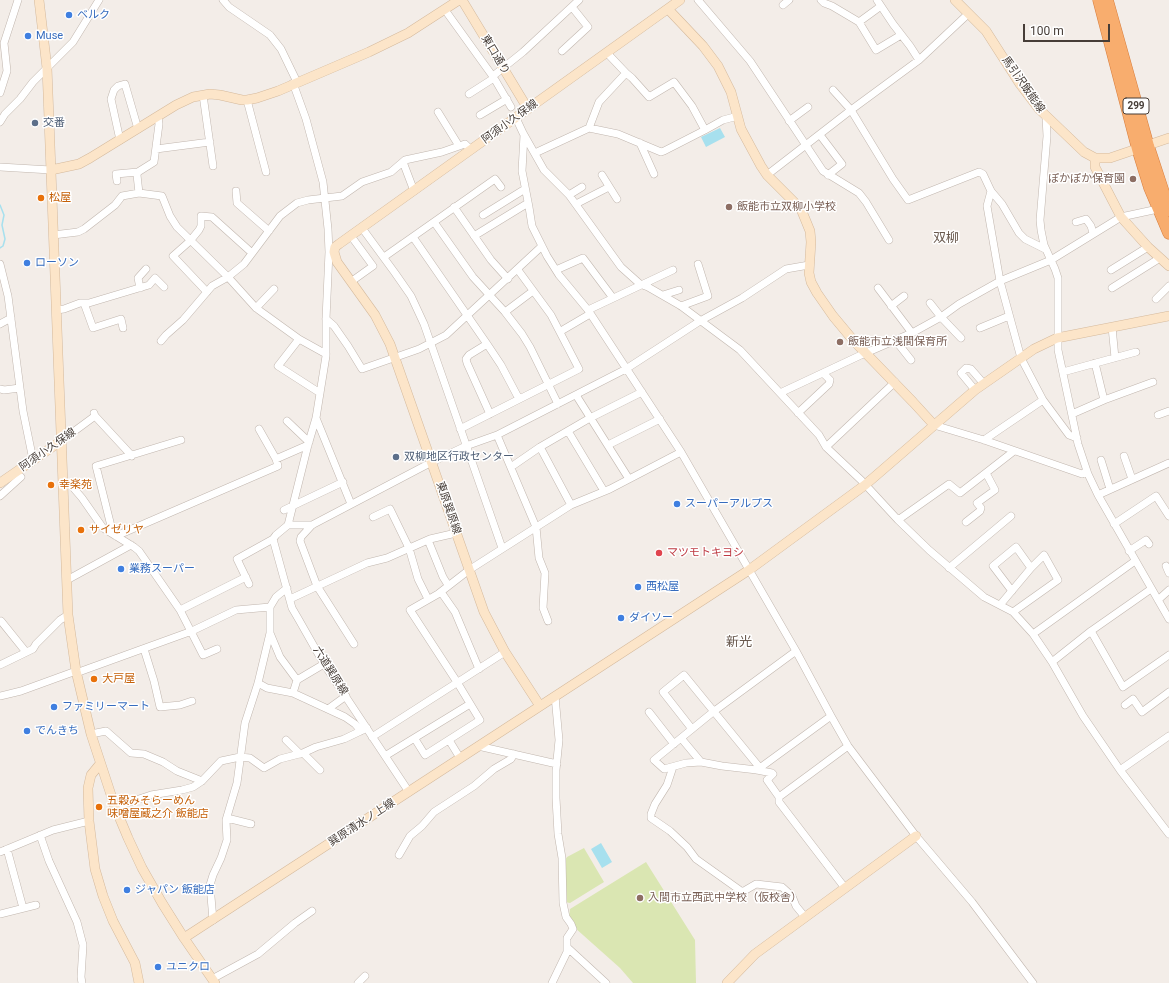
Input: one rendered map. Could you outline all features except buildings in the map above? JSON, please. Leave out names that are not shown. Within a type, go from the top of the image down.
[{"type":"highway","name":"299","points":[[1099,0],[1143,148],[1166,209],[1169,233]]},
{"type":"highway","name":"299","points":[[1107,0],[1143,148]]},
{"type":"street","points":[[0,93],[7,71],[4,43],[18,0]]},
{"type":"street","points":[[39,0],[47,68],[68,615],[76,672],[91,734],[115,807],[142,868],[184,938],[214,981],[258,954],[295,923],[312,911]]},
{"type":"street","points":[[0,122],[4,114],[20,99],[33,82],[73,42],[99,0]]},
{"type":"street","points":[[223,0],[229,7],[270,35],[280,49],[295,83],[321,170],[328,229],[329,252],[326,354],[316,418],[288,525],[273,539],[237,559],[249,584]]},
{"type":"street","points":[[0,167],[51,170],[79,164],[103,151],[185,100],[203,95],[220,95],[235,99],[247,100],[257,98],[369,52],[408,33],[460,0]]},
{"type":"street","name":"東口通り","points":[[460,0],[528,109]]},
{"type":"street","points":[[469,94],[504,69],[580,0]]},
{"type":"street","name":"阿須小久保線","points":[[339,244],[680,0]]},
{"type":"street","points":[[698,0],[750,61],[823,171],[859,194],[866,202],[889,240]]},
{"type":"street","points":[[783,5],[789,0]]},
{"type":"street","points":[[821,0],[859,22],[876,50],[901,35]]},
{"type":"street","name":"馬引沢飯能線","points":[[955,0],[986,31],[1027,93],[1046,117],[1078,147],[1095,158]]},
{"type":"street","points":[[859,22],[879,3],[919,60]]},
{"type":"street","points":[[562,51],[588,27],[572,7]]},
{"type":"street","points":[[668,9],[703,46],[718,66],[731,92],[741,129],[750,147],[767,175],[801,209],[810,231],[810,278],[817,293],[833,316],[865,353],[895,382],[934,425],[984,440],[1014,452],[1082,474],[1087,471]]},
{"type":"street","points":[[446,10],[493,77],[511,107]]},
{"type":"street","points":[[767,175],[919,60],[968,14]]},
{"type":"street","points":[[0,31],[8,30]]},
{"type":"street","points":[[607,53],[649,97],[674,82],[692,106],[705,130]]},
{"type":"street","points":[[589,128],[599,102],[626,73]]},
{"type":"street","points":[[120,140],[111,98],[114,90],[118,86],[125,84],[138,129]]},
{"type":"street","points":[[833,90],[851,110],[892,179],[908,200],[979,172],[983,174],[991,191],[1002,204],[1019,233],[1045,250]]},
{"type":"street","points":[[203,95],[214,166]]},
{"type":"street","points":[[480,115],[507,99]]},
{"type":"street","points":[[247,100],[266,172]]},
{"type":"street","points":[[789,121],[808,107]]},
{"type":"street","points":[[438,112],[459,146]]},
{"type":"street","points":[[535,154],[589,128],[618,134],[664,152],[723,120],[738,116]]},
{"type":"street","points":[[117,181],[116,174],[138,172],[154,162],[159,124],[158,117]]},
{"type":"street","points":[[1046,117],[1047,136],[1040,220],[1045,250],[1051,260],[1058,278],[1057,338],[1077,438],[1087,471],[1098,495],[1169,619]]},
{"type":"street","points":[[516,118],[544,170],[569,194],[617,263],[640,284],[681,306],[740,350],[826,446],[862,481],[898,520],[949,568],[984,597],[1013,612],[1033,634],[1052,662],[1083,716],[1120,770],[1169,834]]},
{"type":"street","points":[[524,135],[522,171],[532,226],[556,270],[589,312],[681,452],[796,651],[848,746],[916,836],[972,902],[1033,983]]},
{"type":"street","points":[[820,135],[842,164],[828,175]]},
{"type":"street","points":[[1169,138],[1110,158],[1095,158],[1095,167],[1121,217],[1148,247],[1169,266]]},
{"type":"street","points":[[156,149],[210,142]]},
{"type":"street","points":[[640,143],[654,174]]},
{"type":"street","points":[[161,341],[183,320],[212,286],[228,277],[244,264],[280,216],[297,202],[342,196],[362,182],[391,172],[405,160],[442,152],[466,144],[470,150]]},
{"type":"street","points":[[403,162],[414,191]]},
{"type":"street","points":[[138,172],[139,193]]},
{"type":"street","points":[[602,175],[617,199]]},
{"type":"street","points":[[384,257],[495,179],[501,187]]},
{"type":"street","points":[[569,194],[582,187]]},
{"type":"street","points":[[576,204],[609,187]]},
{"type":"street","points":[[483,215],[525,188]]},
{"type":"street","points":[[236,191],[236,203],[269,231]]},
{"type":"street","points":[[991,191],[987,206],[1000,281],[1021,358],[1043,400],[1069,435],[1077,438]]},
{"type":"street","points":[[53,235],[84,230],[115,204],[122,196],[139,193],[162,196],[170,216],[177,227],[228,277],[256,308],[299,339],[326,354]]},
{"type":"street","points":[[474,236],[528,203]]},
{"type":"street","points":[[454,207],[491,260],[508,279]]},
{"type":"street","points":[[780,393],[865,353],[912,333],[1000,281],[1051,260],[1121,217],[1166,209]]},
{"type":"street","points":[[207,292],[173,256],[190,241],[201,226],[201,216],[212,217],[252,253]]},
{"type":"street","points":[[1076,222],[1086,219],[1091,226],[1093,234]]},
{"type":"street","points":[[434,222],[473,277],[505,312],[522,334],[558,404]]},
{"type":"street","points":[[362,228],[411,296],[424,324],[502,548]]},
{"type":"street","points":[[351,236],[373,266],[352,281]]},
{"type":"street","points":[[413,237],[501,365],[519,399]]},
{"type":"street","name":"東原巽原線","points":[[339,244],[335,248],[335,257],[378,322],[396,358],[484,612],[505,652],[540,706]]},
{"type":"street","points":[[326,319],[334,326],[362,369],[396,358],[432,344],[446,335],[518,270],[542,246]]},
{"type":"street","points":[[1111,270],[1148,247]]},
{"type":"street","points":[[556,270],[584,258],[613,298]]},
{"type":"street","points":[[1112,288],[1160,258]]},
{"type":"street","points":[[0,264],[11,318],[20,388],[32,455]]},
{"type":"street","points":[[681,306],[708,296],[698,264]]},
{"type":"street","points":[[354,644],[317,586],[300,541],[301,537],[312,525],[432,462],[466,446],[497,435],[626,369],[700,321],[742,298],[786,269],[809,265]]},
{"type":"street","points":[[140,288],[138,278],[146,269]]},
{"type":"street","points":[[460,429],[579,369],[561,331],[534,290],[518,270]]},
{"type":"street","points":[[561,331],[613,298],[640,284],[673,270]]},
{"type":"street","points":[[56,310],[89,303],[140,288],[149,285],[156,278],[164,287]]},
{"type":"street","points":[[1156,298],[1169,286]]},
{"type":"street","points":[[878,288],[912,333]]},
{"type":"street","points":[[256,308],[274,289]]},
{"type":"street","points":[[505,312],[534,290]]},
{"type":"street","points":[[662,295],[679,290]]},
{"type":"street","points":[[891,306],[904,296]]},
{"type":"street","points":[[84,303],[93,328],[121,319],[123,328]]},
{"type":"street","points":[[930,303],[960,338]]},
{"type":"street","points":[[980,328],[1009,316]]},
{"type":"street","name":"巽原清水ノ上線","points":[[184,938],[749,570],[865,485],[976,390],[1046,342],[1057,338],[1169,316]]},
{"type":"street","points":[[0,324],[11,318]]},
{"type":"street","points":[[1112,327],[1115,358]]},
{"type":"street","points":[[299,339],[278,366],[320,393]]},
{"type":"street","points":[[896,341],[911,360]]},
{"type":"street","points":[[487,344],[466,359],[490,414]]},
{"type":"street","points":[[1063,372],[1136,352]]},
{"type":"street","points":[[1095,363],[1104,400]]},
{"type":"street","points":[[976,390],[960,373],[966,368],[971,369],[984,384]]},
{"type":"street","points":[[798,413],[829,384],[830,380],[823,373]]},
{"type":"street","points":[[826,446],[895,382]]},
{"type":"street","points":[[1072,414],[1104,400],[1153,382]]},
{"type":"street","points":[[0,389],[20,388]]},
{"type":"street","points":[[511,467],[540,447],[590,418],[642,392]]},
{"type":"street","points":[[576,395],[629,479]]},
{"type":"street","points":[[984,440],[1043,400]]},
{"type":"street","points":[[1158,415],[1169,411]]},
{"type":"street","name":"阿須小久保線","points":[[0,483],[61,441],[95,415],[132,456]]},
{"type":"street","points":[[316,418],[351,504]]},
{"type":"street","points":[[608,445],[660,419]]},
{"type":"street","points":[[287,421],[309,443]]},
{"type":"street","points":[[115,535],[278,466],[276,459],[259,429]]},
{"type":"street","points":[[568,431],[604,491]]},
{"type":"street","points":[[497,435],[536,527],[539,558],[545,573],[543,608],[548,621]]},
{"type":"street","points":[[115,535],[96,466],[181,440]]},
{"type":"street","points":[[276,459],[309,443]]},
{"type":"street","points":[[540,447],[571,505]]},
{"type":"street","points":[[415,739],[425,755],[480,720],[410,610],[441,592],[469,570],[571,505],[629,479],[681,452]]},
{"type":"street","points":[[898,520],[949,484],[960,493],[1014,452]]},
{"type":"street","points":[[1124,456],[1132,479]]},
{"type":"street","points":[[1100,460],[1110,489]]},
{"type":"street","points":[[1098,495],[1169,463]]},
{"type":"street","points":[[966,522],[980,511],[977,503],[995,490],[986,473]]},
{"type":"street","points":[[0,496],[21,477]]},
{"type":"street","points":[[284,510],[343,482]]},
{"type":"street","points":[[62,483],[70,484],[82,498],[101,526],[139,551],[180,610],[203,654],[217,649]]},
{"type":"street","points":[[1114,524],[1156,496],[1169,516]]},
{"type":"street","points":[[373,517],[390,508],[409,548],[418,579],[428,599]]},
{"type":"street","points":[[949,568],[1011,516]]},
{"type":"street","points":[[288,525],[312,525]]},
{"type":"street","points":[[290,599],[367,563],[387,558],[428,540],[456,533]]},
{"type":"street","name":"六道巽原線","points":[[273,539],[292,608],[324,664],[346,696],[364,730],[372,737],[409,792]]},
{"type":"street","points":[[428,540],[443,577],[448,585]]},
{"type":"street","points":[[1129,551],[1146,540],[1149,544]]},
{"type":"street","points":[[66,580],[132,545]]},
{"type":"street","points":[[1012,591],[993,566],[1016,547],[1031,568]]},
{"type":"street","points":[[1000,605],[1031,568],[1044,556],[1058,580],[1013,612]]},
{"type":"street","points":[[1033,634],[1135,561]]},
{"type":"street","points":[[180,610],[246,577]]},
{"type":"street","points":[[213,920],[210,884],[227,840],[227,818],[237,782],[245,723],[258,683],[270,633],[270,607],[276,597],[287,588]]},
{"type":"street","points":[[1052,662],[1091,631],[1151,589]]},
{"type":"street","points":[[1159,602],[1169,590]]},
{"type":"street","points":[[441,592],[455,612],[479,669]]},
{"type":"street","points":[[1159,602],[1169,596]]},
{"type":"street","points":[[0,696],[21,691],[144,649],[192,631],[236,610],[270,607]]},
{"type":"street","points":[[0,665],[33,649],[60,620],[68,615]]},
{"type":"street","points":[[1,621],[26,652]]},
{"type":"street","points":[[1091,631],[1123,687],[1169,655]]},
{"type":"street","points":[[270,633],[280,656],[297,680]]},
{"type":"street","points":[[144,649],[160,707],[180,705],[192,701]]},
{"type":"street","points":[[796,651],[713,712],[654,760],[664,769],[686,763],[701,762],[722,766],[758,769],[772,773],[773,774],[767,780],[779,797],[781,804],[846,888]]},
{"type":"street","points":[[372,737],[505,652]]},
{"type":"street","points":[[293,693],[297,680],[324,664]]},
{"type":"street","points":[[692,729],[663,692],[684,676],[758,769]]},
{"type":"street","points":[[258,683],[267,688],[293,693],[349,719],[364,730]]},
{"type":"street","points":[[1125,705],[1133,699],[1142,712],[1169,692]]},
{"type":"street","points":[[328,709],[346,696]]},
{"type":"street","points":[[552,983],[567,952],[567,938],[572,929],[571,924],[566,917],[563,903],[562,858],[558,834],[556,798],[556,770],[559,740],[555,696]]},
{"type":"street","points":[[385,756],[470,704]]},
{"type":"street","points":[[649,712],[674,744]]},
{"type":"street","points":[[758,769],[831,716]]},
{"type":"street","points":[[115,807],[150,796],[193,787],[202,781],[221,762],[240,756],[250,758],[264,768],[280,758],[302,753],[364,730]]},
{"type":"street","points":[[91,734],[106,731],[131,754],[144,754],[163,762],[177,771],[202,781]]},
{"type":"street","points":[[1120,770],[1169,736]]},
{"type":"street","points":[[681,738],[701,762]]},
{"type":"street","points":[[286,740],[320,770]]},
{"type":"street","points":[[449,740],[460,758]]},
{"type":"street","points":[[478,746],[557,764]]},
{"type":"street","points":[[779,797],[848,746]]},
{"type":"street","points":[[399,854],[410,836],[422,826],[434,812],[474,786],[494,769],[511,760],[514,754]]},
{"type":"street","points":[[100,764],[95,769],[89,781],[89,821],[95,869],[103,896],[113,921],[135,963],[139,983]]},
{"type":"street","points":[[674,767],[655,804],[651,818],[670,831],[687,847],[696,860],[741,891],[744,891],[756,884],[782,887],[792,896],[796,906],[805,917]]},
{"type":"street","points":[[227,818],[251,824]]},
{"type":"street","points":[[0,852],[40,834],[89,821]]},
{"type":"street","points":[[40,834],[49,861],[77,922],[83,944],[82,983]]},
{"type":"street","points":[[727,983],[755,954],[916,836]]},
{"type":"street","points":[[7,849],[23,908]]},
{"type":"street","points":[[0,914],[36,905]]},
{"type":"street","points":[[568,948],[606,983]]},
{"type":"street","points":[[358,983],[365,976]]},
{"type":"green space","points":[[584,848],[604,882],[570,903],[565,902],[565,860],[567,857]]},
{"type":"green space","points":[[646,862],[695,940],[696,983],[633,983],[620,968],[574,927],[569,917],[570,909]]},
{"type":"water","points":[[720,128],[725,137],[706,147],[701,137]]},
{"type":"water","points":[[601,843],[612,862],[602,868],[591,849]]},
{"type":"waterway","points":[[0,205],[4,215],[2,225],[5,239],[3,246],[0,248]]},
{"type":"place","name":"ベルク","points":[[69,15]]},
{"type":"place","name":"Muse","points":[[28,36]]},
{"type":"place","name":"交番","points":[[35,123]]},
{"type":"place","name":"ぽかぽか保育園","points":[[1133,179]]},
{"type":"place","name":"松屋","points":[[41,198]]},
{"type":"place","name":"飯能市立双柳小学校","points":[[729,207]]},
{"type":"place","name":"ローソン","points":[[27,263]]},
{"type":"place","name":"飯能市立浅間保育所","points":[[840,342]]},
{"type":"place","name":"双柳地区行政センター","points":[[396,457]]},
{"type":"place","name":"幸楽苑","points":[[51,485]]},
{"type":"place","name":"スーパーアルプス","points":[[677,504]]},
{"type":"place","name":"サイゼリヤ","points":[[81,530]]},
{"type":"place","name":"マツモトキヨシ","points":[[659,553]]},
{"type":"place","name":"業務スーパー","points":[[121,569]]},
{"type":"place","name":"西松屋","points":[[638,587]]},
{"type":"place","name":"ダイソー","points":[[621,618]]},
{"type":"place","name":"大戸屋","points":[[94,679]]},
{"type":"place","name":"ファミリーマート","points":[[54,707]]},
{"type":"place","name":"でんきち","points":[[27,731]]},
{"type":"place","name":"五穀みそらーめん 味噌屋蔵之介 飯能店","points":[[99,807]]},
{"type":"place","name":"ジャパン 飯能店","points":[[127,890]]},
{"type":"place","name":"入間市立西武中学校（仮校舎）","points":[[640,898]]},
{"type":"place","name":"ユニクロ","points":[[158,967]]},
{"type":"district","name":"双柳","points":[[946,239]]},
{"type":"district","name":"新光","points":[[739,643]]}]
